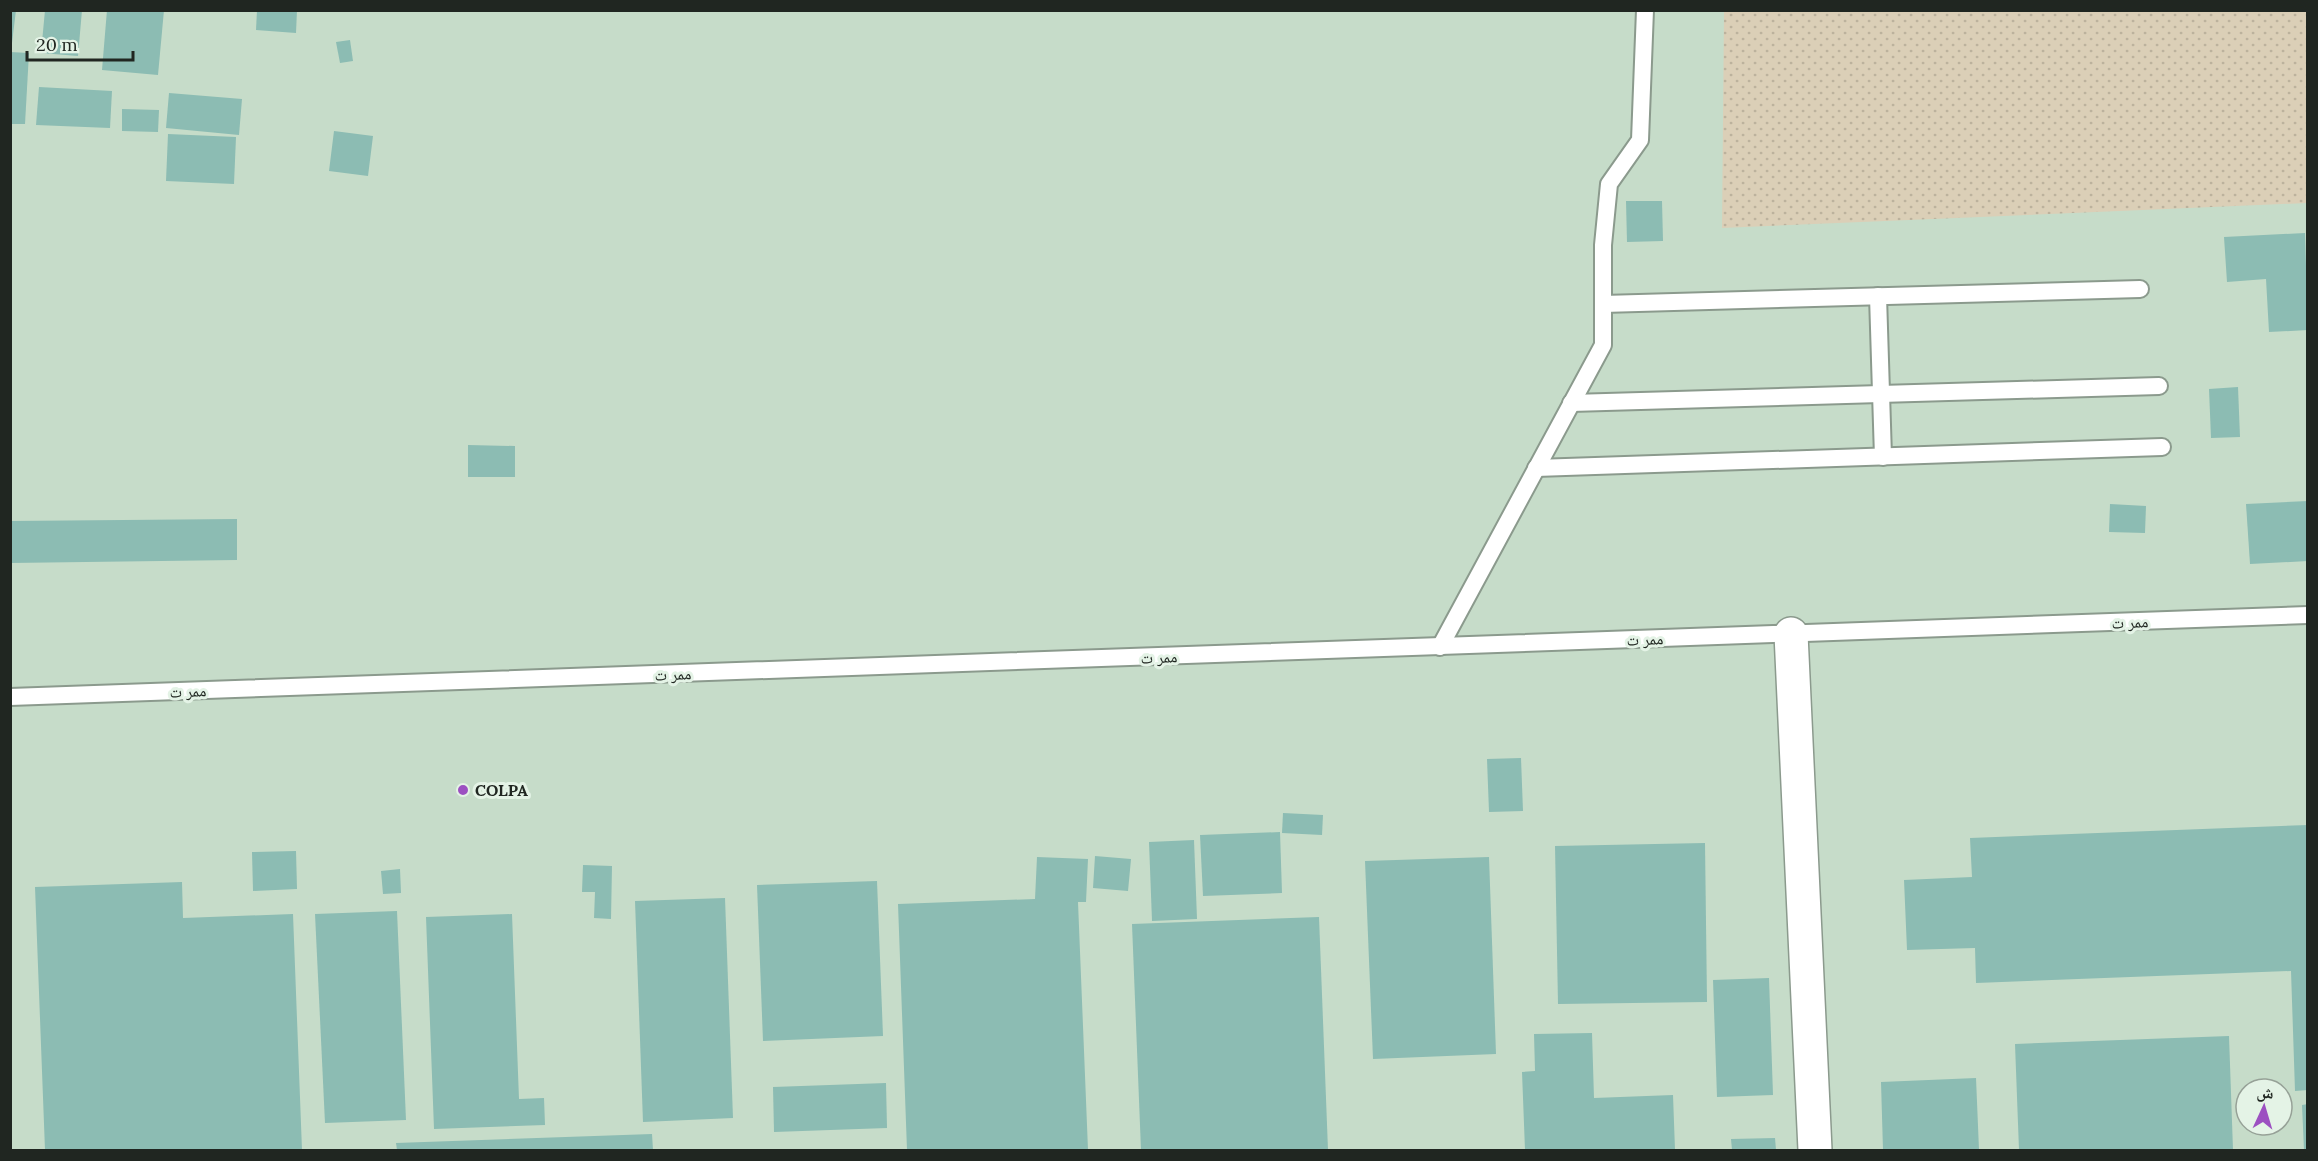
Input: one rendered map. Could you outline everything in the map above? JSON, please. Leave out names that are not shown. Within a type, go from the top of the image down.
[{"type":"street","points":[[1791,634],[1815,1150]]},
{"type":"lane","points":[[1440,647],[1603,345],[1603,245],[1609,184],[1640,140],[1645,10]]},
{"type":"lane","points":[[1603,303],[2140,289]]},
{"type":"lane","points":[[1878,296],[1883,457]]},
{"type":"lane","points":[[1571,403],[2159,386]]},
{"type":"lane","points":[[1536,468],[2162,447]]},
{"type":"lane","name":"ممر ت","points":[[10,697],[2307,615]]},
{"type":"shaded area","points":[[10,11],[2307,11],[2307,1150],[11,1150]]},
{"type":"shaded area","points":[[1724,11],[2307,11],[2307,203],[1722,228]]},
{"type":"building","points":[[10,10],[16,10],[12,43],[10,42]]},
{"type":"building","points":[[45,10],[82,10],[78,56],[41,53]]},
{"type":"building","points":[[107,10],[164,10],[158,75],[102,70]]},
{"type":"building","points":[[257,10],[297,10],[296,33],[256,30]]},
{"type":"building","points":[[350,40],[353,61],[340,63],[336,42]]},
{"type":"building","points":[[10,52],[29,53],[25,124],[10,124]]},
{"type":"building","points":[[39,87],[112,91],[110,128],[36,125]]},
{"type":"building","points":[[169,93],[242,99],[239,135],[166,128]]},
{"type":"building","points":[[122,109],[159,110],[158,132],[122,131]]},
{"type":"building","points":[[334,131],[373,136],[368,176],[329,171]]},
{"type":"building","points":[[168,134],[236,137],[234,184],[166,181]]},
{"type":"building","points":[[1626,201],[1662,201],[1663,241],[1627,242]]},
{"type":"building","points":[[2305,233],[2308,330],[2269,332],[2266,279],[2227,282],[2224,237]]},
{"type":"building","points":[[2238,387],[2240,437],[2211,438],[2209,389]]},
{"type":"building","points":[[468,445],[515,446],[515,477],[468,477]]},
{"type":"building","points":[[2308,501],[2308,561],[2250,564],[2246,504]]},
{"type":"building","points":[[2110,504],[2146,506],[2145,533],[2109,532]]},
{"type":"building","points":[[237,519],[237,560],[10,563],[10,521]]},
{"type":"building","points":[[1521,758],[1523,811],[1489,812],[1487,759]]},
{"type":"building","points":[[1283,813],[1323,815],[1322,835],[1282,833]]},
{"type":"building","points":[[2308,825],[2308,1090],[2295,1091],[2291,971],[1976,983],[1975,948],[1907,950],[1904,880],[1972,877],[1970,838]]},
{"type":"building","points":[[1280,832],[1282,893],[1203,896],[1200,835]]},
{"type":"building","points":[[1194,840],[1197,919],[1152,921],[1149,842]]},
{"type":"building","points":[[1705,843],[1707,1002],[1558,1004],[1555,846]]},
{"type":"building","points":[[296,851],[297,889],[253,891],[252,852]]},
{"type":"building","points":[[1095,856],[1131,859],[1128,891],[1093,888]]},
{"type":"building","points":[[1037,857],[1088,859],[1086,902],[1078,902],[1088,1150],[907,1150],[898,904],[1035,899]]},
{"type":"building","points":[[1489,857],[1496,1054],[1373,1059],[1365,861]]},
{"type":"building","points":[[583,865],[612,866],[611,919],[594,918],[595,892],[582,892]]},
{"type":"building","points":[[400,869],[401,893],[383,894],[381,871]]},
{"type":"building","points":[[877,881],[883,1036],[763,1041],[757,885]]},
{"type":"building","points":[[182,882],[183,918],[293,914],[302,1150],[45,1150],[35,887]]},
{"type":"building","points":[[725,898],[733,1118],[643,1122],[635,901]]},
{"type":"building","points":[[397,911],[406,1120],[325,1123],[315,914]]},
{"type":"building","points":[[512,914],[519,1099],[544,1098],[545,1125],[434,1129],[426,917]]},
{"type":"building","points":[[1319,917],[1328,1150],[1141,1150],[1132,924]]},
{"type":"building","points":[[1769,978],[1773,1095],[1717,1097],[1713,980]]},
{"type":"building","points":[[1592,1033],[1594,1098],[1673,1095],[1675,1150],[1525,1150],[1522,1072],[1535,1071],[1534,1034]]},
{"type":"building","points":[[2229,1036],[2233,1150],[2019,1150],[2015,1044]]},
{"type":"building","points":[[1976,1078],[1979,1150],[1883,1150],[1881,1082]]},
{"type":"building","points":[[886,1083],[887,1128],[774,1132],[773,1087]]},
{"type":"building","points":[[2308,1104],[2308,1150],[2304,1150],[2302,1105]]},
{"type":"building","points":[[652,1134],[653,1150],[397,1150],[396,1143]]},
{"type":"building","points":[[1775,1138],[1776,1150],[1732,1150],[1731,1139]]},
{"type":"place","name":"COLPA","points":[[463,790]]}]
